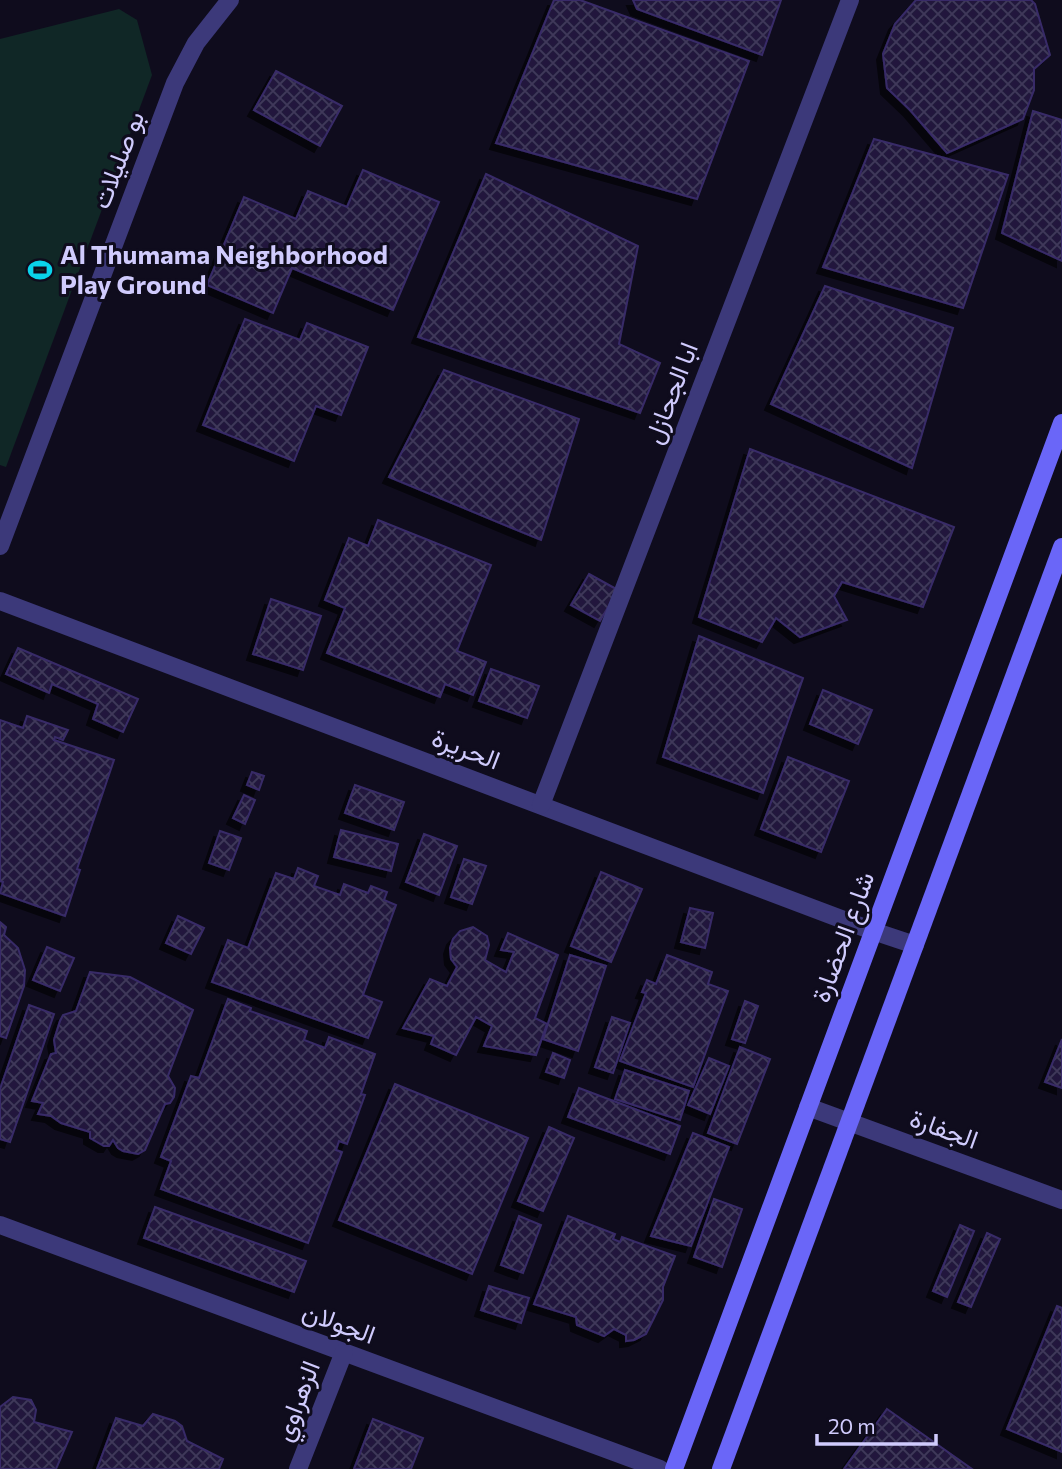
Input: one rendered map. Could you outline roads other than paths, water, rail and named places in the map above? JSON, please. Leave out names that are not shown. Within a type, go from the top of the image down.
[{"type":"street","name":"بو صليلات","points":[[0,546],[175,83],[195,43],[230,0]]},
{"type":"street","name":"ابا الجحازل","points":[[541,806],[850,0]]},
{"type":"street","name":"شارع الحضارة","points":[[674,1469],[1062,423]]},
{"type":"street","points":[[721,1469],[1062,547]]},
{"type":"street","name":"الحريرة","points":[[0,601],[873,931],[915,944]]},
{"type":"street","name":"الجفارة","points":[[808,1107],[1062,1200]]},
{"type":"street","name":"الجولان","points":[[0,1226],[660,1469]]},
{"type":"street","name":"الزهراوي","points":[[298,1469],[344,1352]]},
{"type":"place","name":"Al Thumama Neighborhood Play Ground","points":[[40,270]]}]
